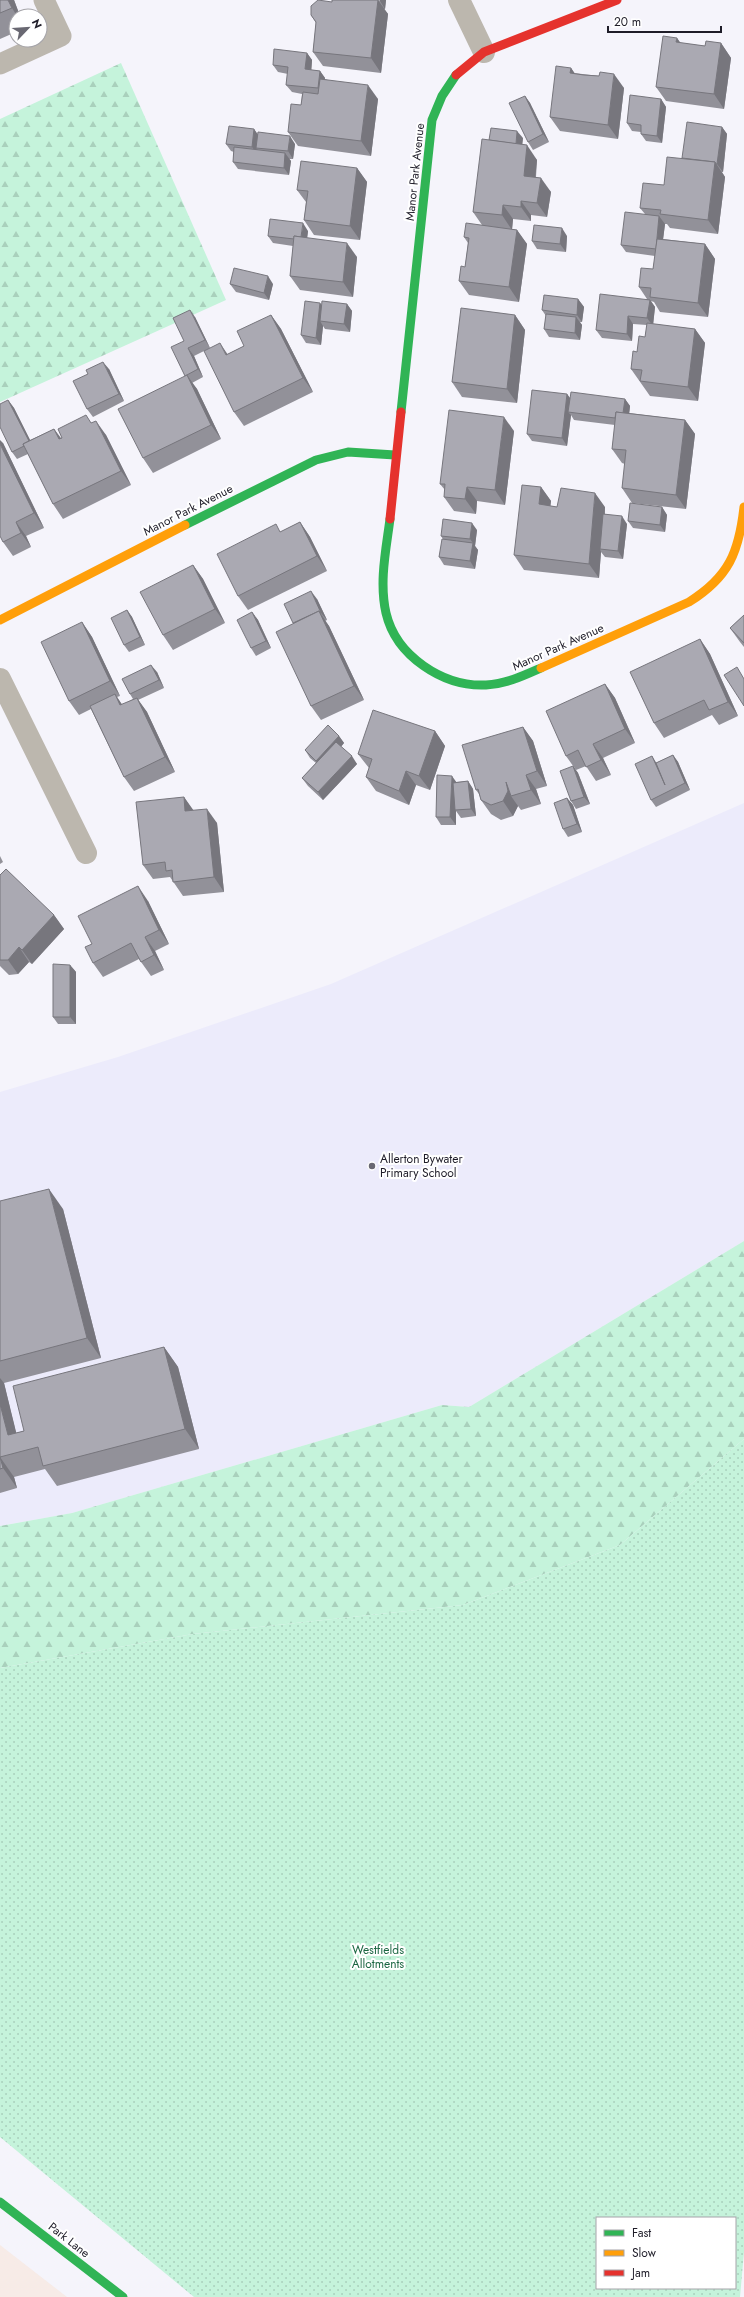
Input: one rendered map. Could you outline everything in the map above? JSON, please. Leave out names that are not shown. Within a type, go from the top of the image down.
[{"type":"street","points":[[458,0],[484,52]]},
{"type":"street","name":"Manor Park Avenue","points":[[617,0],[484,52],[456,75],[442,96],[432,120],[414,303],[395,455],[382,590],[388,620],[403,647],[426,668],[453,681],[484,685],[515,680],[689,602],[713,586],[731,562],[741,534],[744,507]]},
{"type":"street","name":"Manor Park Avenue","points":[[0,620],[303,465],[333,454],[364,450],[395,455]]},
{"type":"street","points":[[0,680],[86,853]]},
{"type":"street","name":"Park Lane","points":[[0,2202],[123,2297]]},
{"type":"lane","points":[[0,64],[61,36],[44,0]]},
{"type":"shaded area","name":"Allerton Bywater Primary School","points":[[744,803],[744,1241],[469,1407],[442,1405],[72,1513],[0,1526],[0,1092],[118,1057],[331,984]]},
{"type":"shaded area","points":[[0,2245],[67,2297],[0,2297]]},
{"type":"green space","points":[[121,63],[226,300],[0,402],[0,119]]},
{"type":"green space","points":[[744,1241],[744,1439],[620,1545],[463,1605],[193,1634],[0,1668],[0,1526],[72,1513],[442,1405],[469,1407]]},
{"type":"green space","name":"Westfields Allotments","points":[[744,1439],[744,2252],[740,2297],[194,2297],[0,2137],[0,1668],[193,1634],[463,1605],[620,1545]]},
{"type":"building","points":[[0,0],[8,0],[12,8],[8,8],[8,10],[0,13]]},
{"type":"building","points":[[318,0],[332,2],[332,0],[378,0],[371,58],[313,52],[316,22],[311,15],[311,6]]},
{"type":"building","points":[[663,36],[677,38],[676,42],[705,46],[706,41],[721,43],[714,94],[656,87]]},
{"type":"building","points":[[274,49],[307,53],[305,69],[320,71],[318,88],[286,85],[288,67],[273,65]]},
{"type":"building","points":[[556,66],[571,68],[570,73],[584,75],[599,76],[600,72],[614,74],[608,125],[550,117]]},
{"type":"building","points":[[320,79],[368,85],[361,141],[288,132],[291,104],[301,105],[303,92],[318,94]]},
{"type":"building","points":[[630,95],[661,99],[657,136],[641,134],[641,125],[627,123]]},
{"type":"building","points":[[525,96],[543,134],[528,142],[509,103]]},
{"type":"building","points":[[687,122],[722,127],[717,164],[715,162],[682,158]]},
{"type":"building","points":[[229,126],[254,129],[252,147],[226,144]]},
{"type":"building","points":[[491,128],[517,131],[516,144],[489,140]]},
{"type":"building","points":[[258,132],[290,136],[288,151],[256,148]]},
{"type":"building","points":[[482,139],[527,145],[524,176],[541,178],[537,203],[521,201],[521,207],[503,205],[502,215],[473,212]]},
{"type":"building","points":[[234,147],[285,153],[284,168],[233,162]]},
{"type":"building","points":[[667,157],[715,162],[708,220],[660,214],[661,210],[640,208],[643,183],[664,185]]},
{"type":"building","points":[[301,161],[357,168],[350,226],[304,220],[308,191],[297,190]]},
{"type":"building","points":[[625,212],[659,216],[656,249],[621,245]]},
{"type":"building","points":[[270,219],[303,223],[301,237],[294,236],[294,239],[268,236]]},
{"type":"building","points":[[466,223],[517,230],[509,287],[459,281],[461,266],[465,267],[469,238],[464,237]]},
{"type":"building","points":[[534,225],[562,228],[560,244],[532,241]]},
{"type":"building","points":[[294,236],[347,243],[343,282],[290,276]]},
{"type":"building","points":[[657,239],[705,244],[698,303],[650,297],[651,288],[639,287],[641,268],[653,269]]},
{"type":"building","points":[[234,268],[268,276],[264,293],[230,284]]},
{"type":"building","points":[[600,294],[650,300],[647,318],[628,316],[627,334],[596,330]]},
{"type":"building","points":[[544,295],[578,299],[577,315],[542,310]]},
{"type":"building","points":[[305,301],[320,303],[316,338],[301,335]]},
{"type":"building","points":[[322,301],[347,304],[344,324],[320,321]]},
{"type":"building","points":[[461,308],[515,315],[507,389],[452,382]]},
{"type":"building","points":[[190,310],[205,340],[188,348],[198,369],[185,376],[171,347],[184,341],[173,318]]},
{"type":"building","points":[[546,314],[576,317],[575,333],[544,329]]},
{"type":"building","points":[[271,315],[303,378],[234,412],[204,351],[220,343],[226,355],[244,346],[237,331]]},
{"type":"building","points":[[647,323],[695,329],[688,387],[640,381],[642,370],[631,369],[633,351],[637,352],[639,336],[645,337]]},
{"type":"building","points":[[103,362],[119,394],[87,409],[73,381],[88,374],[86,370]]},
{"type":"building","points":[[187,375],[211,425],[143,458],[118,409]]},
{"type":"building","points":[[532,390],[567,394],[562,438],[527,434]]},
{"type":"building","points":[[571,392],[625,399],[623,413],[616,412],[615,418],[568,412]]},
{"type":"building","points":[[8,400],[29,441],[23,444],[24,446],[12,452],[0,427],[0,404]]},
{"type":"building","points":[[449,410],[504,417],[495,490],[467,487],[465,499],[444,497],[445,484],[440,484]]},
{"type":"building","points":[[616,412],[685,420],[676,495],[622,488],[626,450],[612,449]]},
{"type":"building","points":[[86,415],[91,423],[96,421],[121,471],[53,504],[23,444],[54,429],[59,439],[62,438],[58,429]]},
{"type":"building","points":[[0,444],[34,513],[16,522],[21,533],[3,542],[0,536]]},
{"type":"building","points":[[522,485],[541,487],[539,504],[557,507],[561,488],[595,493],[589,564],[514,555]]},
{"type":"building","points":[[630,503],[662,507],[660,525],[628,521]]},
{"type":"building","points":[[603,514],[622,516],[618,551],[600,549]]},
{"type":"building","points":[[443,519],[472,523],[470,539],[441,536]]},
{"type":"building","points":[[300,522],[317,556],[238,596],[217,554],[276,524],[280,532]]},
{"type":"building","points":[[442,539],[473,543],[470,561],[439,557]]},
{"type":"building","points":[[193,565],[215,609],[163,635],[140,592]]},
{"type":"building","points":[[311,591],[321,613],[319,611],[293,623],[284,604]]},
{"type":"building","points":[[127,610],[140,637],[124,645],[111,618]]},
{"type":"building","points":[[319,611],[354,686],[311,706],[276,632]]},
{"type":"building","points":[[252,612],[266,641],[251,648],[237,620]]},
{"type":"building","points":[[744,615],[744,643],[730,628]]},
{"type":"building","points":[[82,622],[110,681],[69,701],[41,642]]},
{"type":"building","points":[[700,639],[728,702],[709,710],[704,700],[654,723],[630,672]]},
{"type":"building","points":[[151,665],[159,680],[130,694],[122,679]]},
{"type":"building","points":[[737,667],[744,679],[744,706],[724,675]]},
{"type":"building","points":[[605,684],[625,729],[593,744],[601,760],[586,767],[578,750],[566,756],[546,711]]},
{"type":"building","points":[[115,694],[120,705],[137,698],[165,757],[124,777],[90,706]]},
{"type":"building","points":[[373,710],[435,731],[419,776],[406,771],[399,791],[366,777],[372,759],[358,754]]},
{"type":"building","points":[[328,725],[339,736],[316,761],[305,750]]},
{"type":"building","points":[[523,727],[537,771],[526,775],[531,790],[511,796],[506,782],[508,791],[503,801],[491,805],[481,800],[478,789],[476,790],[462,745]]},
{"type":"building","points":[[336,742],[352,756],[318,792],[302,778]]},
{"type":"building","points":[[673,755],[685,783],[651,800],[635,764],[652,756],[665,785],[656,763]]},
{"type":"building","points":[[573,766],[584,797],[571,801],[560,771]]},
{"type":"building","points":[[437,775],[452,776],[450,817],[436,817]]},
{"type":"building","points":[[468,781],[471,809],[455,810],[453,783]]},
{"type":"building","points":[[184,797],[185,811],[207,809],[214,877],[173,882],[172,870],[166,871],[165,862],[143,865],[136,802]]},
{"type":"building","points":[[567,798],[577,824],[563,829],[554,803]]},
{"type":"building","points":[[6,869],[54,915],[22,950],[19,947],[8,960],[0,960],[0,875]]},
{"type":"building","points":[[138,886],[159,930],[145,937],[154,955],[141,962],[131,943],[93,963],[85,947],[92,944],[78,916]]},
{"type":"building","points":[[53,964],[70,965],[70,1017],[53,1017]]},
{"type":"building","points":[[49,1189],[87,1338],[0,1361],[0,1201]]},
{"type":"building","points":[[164,1347],[185,1429],[43,1466],[38,1447],[0,1457],[0,1404],[8,1435],[24,1431],[13,1386]]},
{"type":"building","points":[[0,1457],[3,1468],[0,1469]]},
{"type":"traffic: fast","points":[[401,412],[432,120],[442,96],[456,75]]},
{"type":"traffic: fast","points":[[185,525],[316,460],[348,452],[395,455]]},
{"type":"traffic: fast","points":[[390,519],[383,578],[384,601],[391,629],[400,643],[411,655],[424,666],[438,674],[454,681],[470,684],[486,685],[500,683],[541,668]]},
{"type":"traffic: fast","points":[[0,2202],[123,2297]]},
{"type":"traffic: slow","points":[[541,668],[689,602],[703,593],[723,573],[730,562],[739,537],[744,507]]},
{"type":"traffic: slow","points":[[0,620],[185,525]]},
{"type":"traffic: jam","points":[[456,75],[484,52],[617,0]]},
{"type":"traffic: jam","points":[[390,519],[401,412]]},
{"type":"place","name":"Allerton Bywater Primary School","points":[[372,1166]]}]
